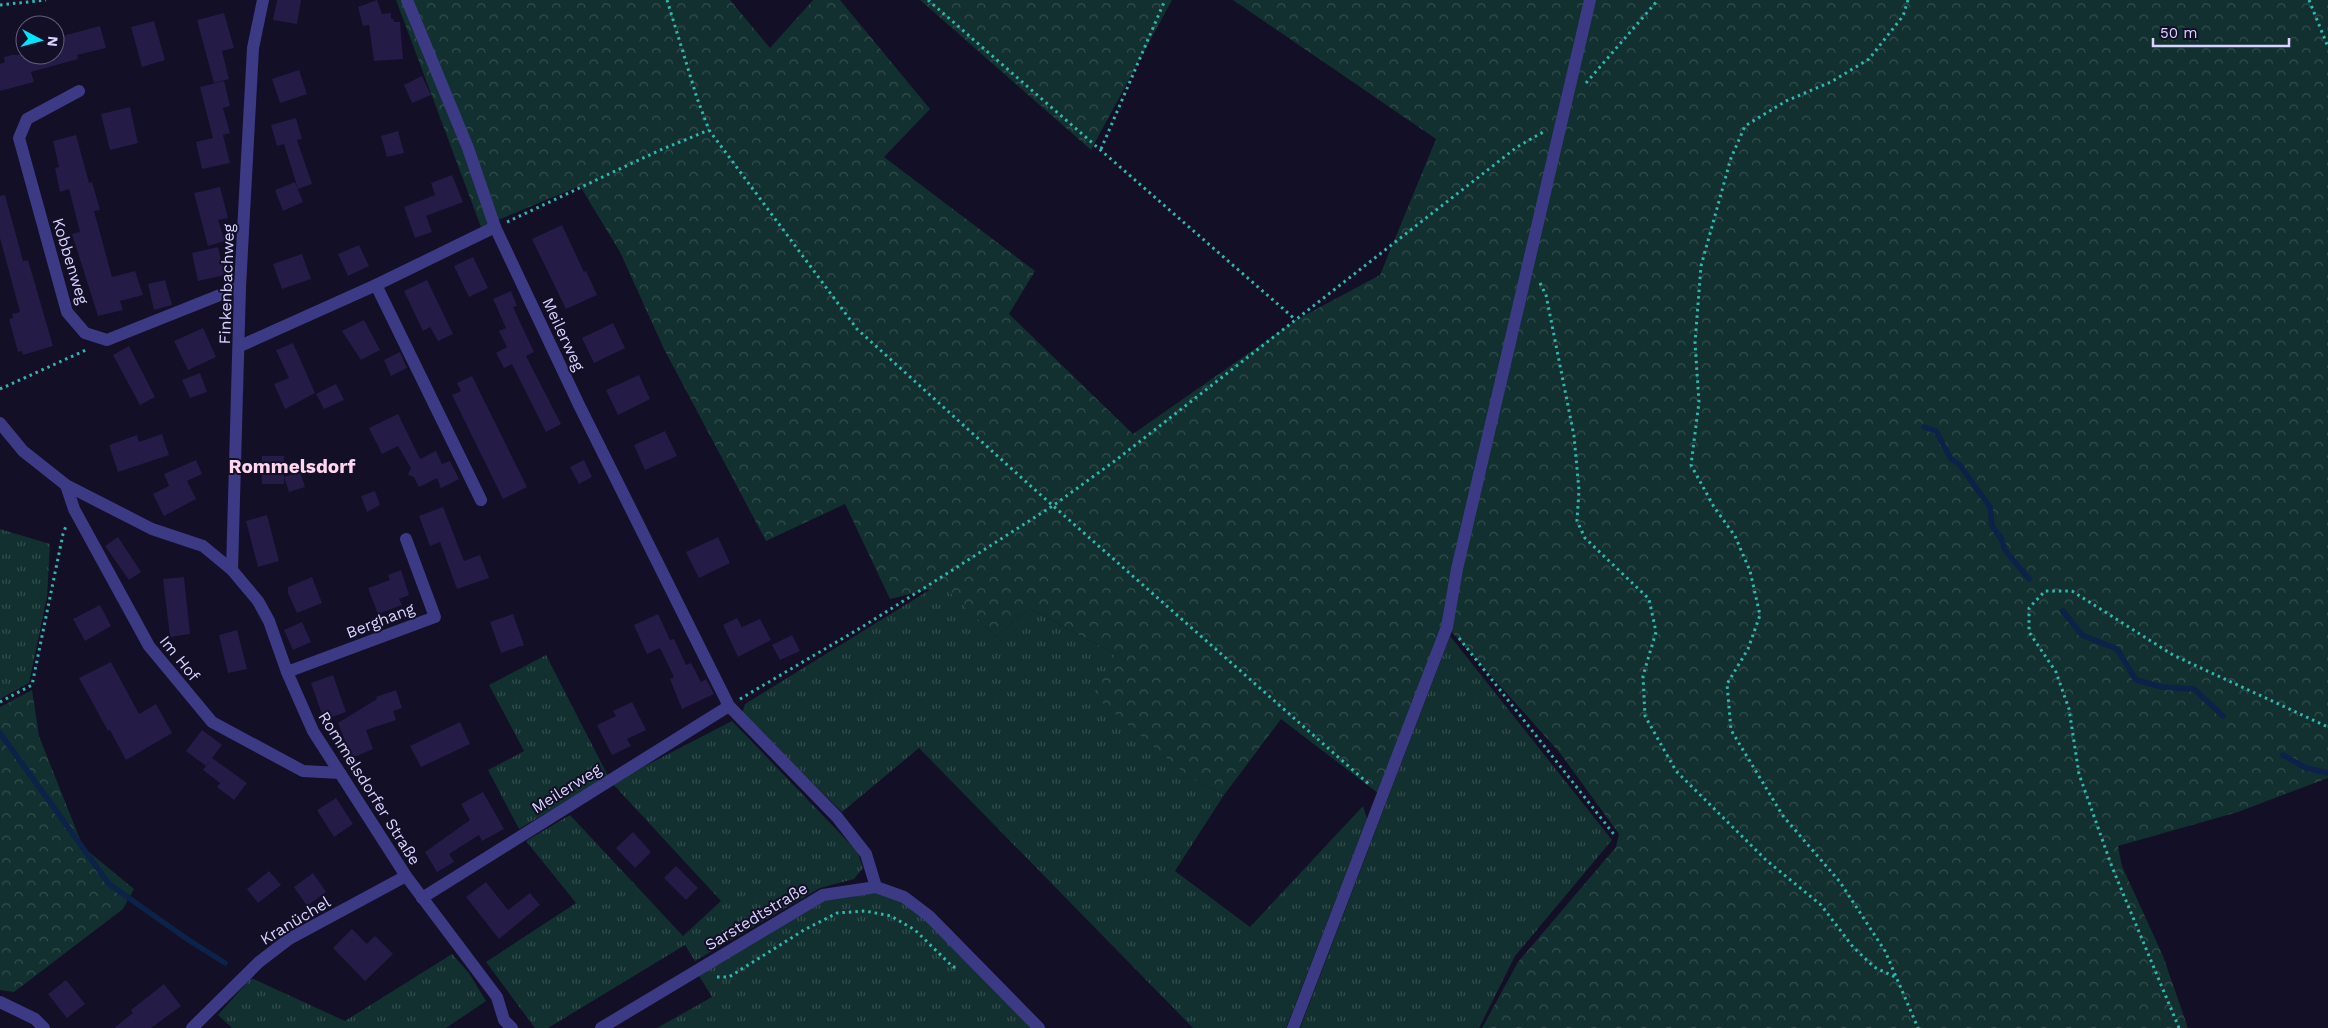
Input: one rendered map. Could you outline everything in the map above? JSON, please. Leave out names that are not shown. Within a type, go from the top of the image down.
[{"type":"street","name":"Finkenbachweg","points":[[232,570],[240,346],[240,287],[253,48],[263,0]]},
{"type":"street","name":"Meilerweg","points":[[407,0],[468,148],[495,228],[579,405],[728,706],[837,817],[866,854],[876,887]]},
{"type":"street","points":[[1293,1028],[1448,624],[1457,569],[1590,0]]},
{"type":"street","name":"Kobbenweg","points":[[79,91],[27,119],[19,138],[67,312],[85,333],[107,340]]},
{"type":"street","points":[[240,346],[376,285],[495,228]]},
{"type":"street","points":[[376,285],[481,500]]},
{"type":"street","points":[[107,340],[240,287]]},
{"type":"street","name":"Rommelsdorfer Straße","points":[[0,423],[23,451],[66,485],[152,530],[203,546],[232,570],[258,601],[270,621],[287,672],[313,731],[406,876],[497,997],[506,1025]]},
{"type":"street","name":"Im Hof","points":[[66,485],[74,509],[149,646],[212,722],[303,771],[340,773]]},
{"type":"street","name":"Berghang","points":[[287,672],[435,617],[406,540]]},
{"type":"street","name":"Meilerweg","points":[[422,898],[728,706]]},
{"type":"street","name":"Kranüchel","points":[[192,1028],[259,962],[289,939],[406,876]]},
{"type":"street","name":"Sarstedtstraße","points":[[601,1028],[822,895],[876,887],[904,897],[929,916],[1039,1028]]},
{"type":"street","points":[[0,1002],[35,1019],[44,1028]]},
{"type":"path","points":[[0,5],[46,0]]},
{"type":"path","points":[[667,0],[697,98],[709,130],[857,329],[1383,797]]},
{"type":"path","points":[[928,0],[1296,320]]},
{"type":"path","points":[[1101,149],[1165,0]]},
{"type":"path","points":[[1582,88],[1658,0]]},
{"type":"path","points":[[1908,0],[1903,16],[1869,59],[1831,82],[1786,101],[1745,126],[1731,158],[1701,266],[1695,343],[1699,402],[1692,465],[1714,506],[1735,536],[1750,571],[1760,615],[1748,649],[1727,684],[1731,730],[1783,816],[1840,882],[1885,951],[1918,1028]]},
{"type":"path","points":[[2309,0],[2328,47]]},
{"type":"path","points":[[728,706],[819,650],[862,627],[1054,505],[1116,460],[1517,147],[1548,128],[1564,109]]},
{"type":"path","points":[[495,228],[658,151],[709,130]]},
{"type":"path","points":[[1528,260],[1546,294],[1574,436],[1579,490],[1577,521],[1585,538],[1649,599],[1656,632],[1643,676],[1645,716],[1676,771],[1766,860],[1821,905],[1853,947],[1874,967],[1897,978]]},
{"type":"path","points":[[0,389],[107,340]]},
{"type":"path","points":[[0,702],[32,685],[62,534],[74,509]]},
{"type":"path","points":[[2179,1028],[2109,858],[2079,774],[2069,709],[2056,672],[2029,632],[2029,608],[2045,591],[2072,590],[2173,655],[2328,727]]},
{"type":"path","points":[[1448,624],[1616,837]]},
{"type":"path","points":[[708,964],[717,977],[729,977],[804,930],[837,914],[865,911],[891,916],[915,930],[953,968],[962,966],[971,958]]},
{"type":"green space","points":[[396,0],[730,0],[770,48],[813,0],[840,0],[930,109],[884,157],[1035,271],[1009,314],[1133,434],[1296,320],[1380,275],[1436,139],[1233,0],[2328,0],[2328,778],[2238,812],[2118,846],[2122,866],[2163,956],[2188,1028],[1482,1028],[1518,962],[1616,847],[1619,834],[1560,753],[1448,628],[1383,797],[1281,719],[1224,795],[1189,777],[1093,695],[1115,654],[1029,608],[996,637],[943,586],[890,599],[845,504],[766,541],[664,349],[620,252],[580,186],[481,227]]},
{"type":"green space","points":[[920,0],[1172,0],[1091,150]]},
{"type":"green space","points":[[0,529],[50,544],[47,597],[29,683],[0,699]]},
{"type":"green space","points":[[943,585],[996,637],[1029,608],[1115,654],[1189,777],[1224,795],[1175,871],[1250,927],[1363,806],[1367,819],[1286,1028],[1193,1028],[919,748],[842,812],[742,714],[745,704],[931,589]]},
{"type":"green space","points":[[1450,636],[1612,840],[1515,956],[1479,1028],[1300,1028]]},
{"type":"green space","points":[[546,655],[608,776],[519,829],[488,770],[524,751],[489,685]]},
{"type":"green space","points":[[32,690],[39,736],[83,847],[134,889],[123,909],[14,992],[0,990],[0,707]]},
{"type":"green space","points":[[732,721],[857,851],[863,868],[854,879],[820,888],[695,961],[685,945],[548,1028],[535,1028],[486,962],[576,903],[526,841],[570,815],[683,936],[721,901],[612,783]]},
{"type":"green space","points":[[876,887],[904,897],[1039,1028],[657,1028],[712,997],[696,971],[823,895]]},
{"type":"green space","points":[[452,954],[469,973],[486,1001],[446,1028],[232,1028],[218,1015],[251,978],[345,1021]]},
{"type":"building","points":[[277,0],[301,0],[297,24],[273,20]]},
{"type":"building","points":[[377,0],[382,14],[391,13],[391,19],[394,22],[400,22],[403,59],[374,61],[369,25],[363,26],[358,7]]},
{"type":"building","points":[[224,13],[234,48],[222,51],[229,79],[214,83],[197,20]]},
{"type":"building","points":[[154,21],[165,60],[142,67],[131,27]]},
{"type":"building","points":[[100,26],[106,48],[77,55],[78,59],[65,63],[65,35]]},
{"type":"building","points":[[15,55],[15,65],[56,65],[31,72],[34,82],[0,91],[0,64],[5,62],[4,57]]},
{"type":"building","points":[[299,70],[307,94],[280,103],[272,79]]},
{"type":"building","points":[[422,76],[431,95],[412,103],[404,85]]},
{"type":"building","points":[[224,81],[230,106],[223,108],[230,133],[223,135],[230,163],[202,169],[196,142],[213,138],[200,87]]},
{"type":"building","points":[[130,107],[138,143],[110,150],[101,114]]},
{"type":"building","points":[[296,118],[302,139],[297,140],[312,184],[298,189],[284,144],[277,146],[271,125]]},
{"type":"building","points":[[398,131],[404,153],[387,157],[381,136]]},
{"type":"building","points":[[76,135],[89,183],[92,182],[100,210],[94,211],[112,277],[135,271],[143,295],[120,301],[123,310],[98,316],[72,234],[80,232],[69,189],[60,192],[55,168],[59,167],[53,141]]},
{"type":"building","points":[[452,175],[463,202],[426,216],[432,232],[415,238],[404,207],[435,195],[431,183]]},
{"type":"building","points":[[295,182],[303,202],[283,211],[275,190]]},
{"type":"building","points":[[220,187],[228,218],[218,220],[225,241],[208,246],[194,193]]},
{"type":"building","points":[[5,195],[23,261],[28,260],[53,346],[23,355],[22,351],[18,352],[9,319],[13,318],[12,314],[20,312],[0,238],[0,196]]},
{"type":"building","points":[[562,225],[597,295],[566,309],[532,239]]},
{"type":"building","points":[[359,245],[369,266],[348,276],[338,254]]},
{"type":"building","points":[[218,247],[225,275],[198,281],[192,253]]},
{"type":"building","points":[[302,254],[311,279],[282,289],[273,264]]},
{"type":"building","points":[[473,257],[488,288],[469,297],[454,266]]},
{"type":"building","points":[[165,280],[172,305],[154,310],[148,284]]},
{"type":"building","points":[[427,280],[453,334],[438,341],[430,327],[423,331],[404,291]]},
{"type":"building","points":[[511,291],[517,306],[513,307],[534,352],[526,356],[561,424],[546,432],[512,364],[504,368],[496,353],[507,347],[499,331],[506,328],[493,299]]},
{"type":"building","points":[[364,320],[380,350],[361,360],[342,331]]},
{"type":"building","points":[[613,323],[625,348],[594,363],[582,338]]},
{"type":"building","points":[[203,328],[216,357],[188,370],[174,341]]},
{"type":"building","points":[[293,343],[315,393],[285,409],[274,384],[289,378],[276,350]]},
{"type":"building","points":[[129,346],[155,397],[140,405],[113,355]]},
{"type":"building","points":[[400,352],[407,368],[391,376],[384,360]]},
{"type":"building","points":[[200,373],[207,392],[190,398],[182,380]]},
{"type":"building","points":[[639,375],[650,399],[618,415],[606,390]]},
{"type":"building","points":[[472,376],[527,487],[503,499],[452,395],[461,391],[457,383]]},
{"type":"building","points":[[336,384],[344,400],[324,409],[316,394]]},
{"type":"building","points":[[398,414],[420,459],[436,451],[442,464],[450,461],[459,479],[441,488],[437,478],[419,487],[414,477],[408,475],[411,468],[398,446],[382,454],[369,428]]},
{"type":"building","points":[[665,431],[677,456],[645,470],[634,445]]},
{"type":"building","points":[[162,434],[169,455],[118,472],[109,445],[137,435],[139,442]]},
{"type":"building","points":[[262,456],[284,456],[284,484],[262,484],[262,473],[258,470],[262,465]]},
{"type":"building","points":[[196,460],[202,474],[187,481],[196,499],[164,516],[153,494],[169,486],[164,474]]},
{"type":"building","points":[[584,460],[592,477],[579,484],[570,467]]},
{"type":"building","points":[[300,472],[305,487],[289,492],[284,477]]},
{"type":"building","points":[[375,491],[380,505],[367,512],[361,496]]},
{"type":"building","points":[[443,507],[464,561],[480,555],[489,578],[457,589],[440,542],[430,546],[419,516]]},
{"type":"building","points":[[267,515],[279,561],[258,567],[246,521]]},
{"type":"building","points":[[118,537],[141,572],[129,580],[105,546]]},
{"type":"building","points":[[718,537],[730,563],[699,578],[686,552]]},
{"type":"building","points":[[401,570],[409,595],[399,599],[402,605],[378,614],[368,588],[390,580],[388,575]]},
{"type":"building","points":[[184,577],[190,634],[170,637],[163,579]]},
{"type":"building","points":[[312,577],[322,603],[297,613],[288,593],[288,587]]},
{"type":"building","points":[[100,605],[111,626],[85,641],[73,619]]},
{"type":"building","points":[[513,614],[524,645],[501,653],[490,622]]},
{"type":"building","points":[[658,614],[670,640],[674,639],[686,665],[691,663],[701,682],[706,679],[714,694],[682,709],[670,679],[674,677],[660,648],[647,654],[634,625]]},
{"type":"building","points":[[737,618],[742,627],[760,619],[771,640],[738,657],[723,625]]},
{"type":"building","points":[[302,622],[311,642],[293,650],[284,630]]},
{"type":"building","points":[[237,630],[247,669],[228,673],[219,635]]},
{"type":"building","points":[[792,635],[800,651],[780,660],[772,645]]},
{"type":"building","points":[[111,662],[139,714],[156,704],[172,733],[126,760],[79,678]]},
{"type":"building","points":[[333,675],[346,712],[324,720],[311,683]]},
{"type":"building","points":[[396,690],[402,708],[393,711],[396,720],[366,730],[373,749],[352,758],[338,723],[377,699],[376,697]]},
{"type":"building","points":[[632,702],[646,730],[627,739],[631,746],[612,755],[597,725],[616,716],[613,711]]},
{"type":"building","points":[[460,722],[470,744],[421,767],[410,746]]},
{"type":"building","points":[[202,730],[222,745],[206,766],[186,751]]},
{"type":"building","points":[[212,758],[247,783],[234,800],[217,787],[220,783],[203,770]]},
{"type":"building","points":[[483,792],[504,829],[482,841],[479,835],[449,854],[454,862],[437,872],[425,852],[470,820],[461,804]]},
{"type":"building","points":[[336,798],[353,824],[334,837],[317,810]]},
{"type":"building","points":[[633,832],[651,852],[635,868],[616,848]]},
{"type":"building","points":[[676,866],[698,888],[686,900],[664,878]]},
{"type":"building","points":[[269,871],[281,885],[258,903],[247,889]]},
{"type":"building","points":[[313,873],[326,892],[307,906],[294,887]]},
{"type":"building","points":[[486,882],[508,910],[530,893],[540,905],[499,939],[466,897]]},
{"type":"building","points":[[352,929],[367,944],[375,936],[393,954],[365,981],[333,948]]},
{"type":"building","points":[[66,980],[85,1004],[67,1018],[48,994]]},
{"type":"building","points":[[164,984],[181,1006],[151,1028],[114,1028],[133,1013],[131,1010]]},
{"type":"waterway","points":[[1924,427],[1936,431],[1951,459],[1959,464],[1990,507],[1992,526],[2001,538],[2005,550],[2029,579]]},
{"type":"waterway","points":[[2063,611],[2082,635],[2117,649],[2136,680],[2162,687],[2194,689],[2223,716]]},
{"type":"waterway","points":[[0,733],[109,884],[187,939],[225,963]]},
{"type":"waterway","points":[[2283,755],[2306,768],[2328,773]]},
{"type":"district","name":"Rommelsdorf","points":[[292,466]]}]
